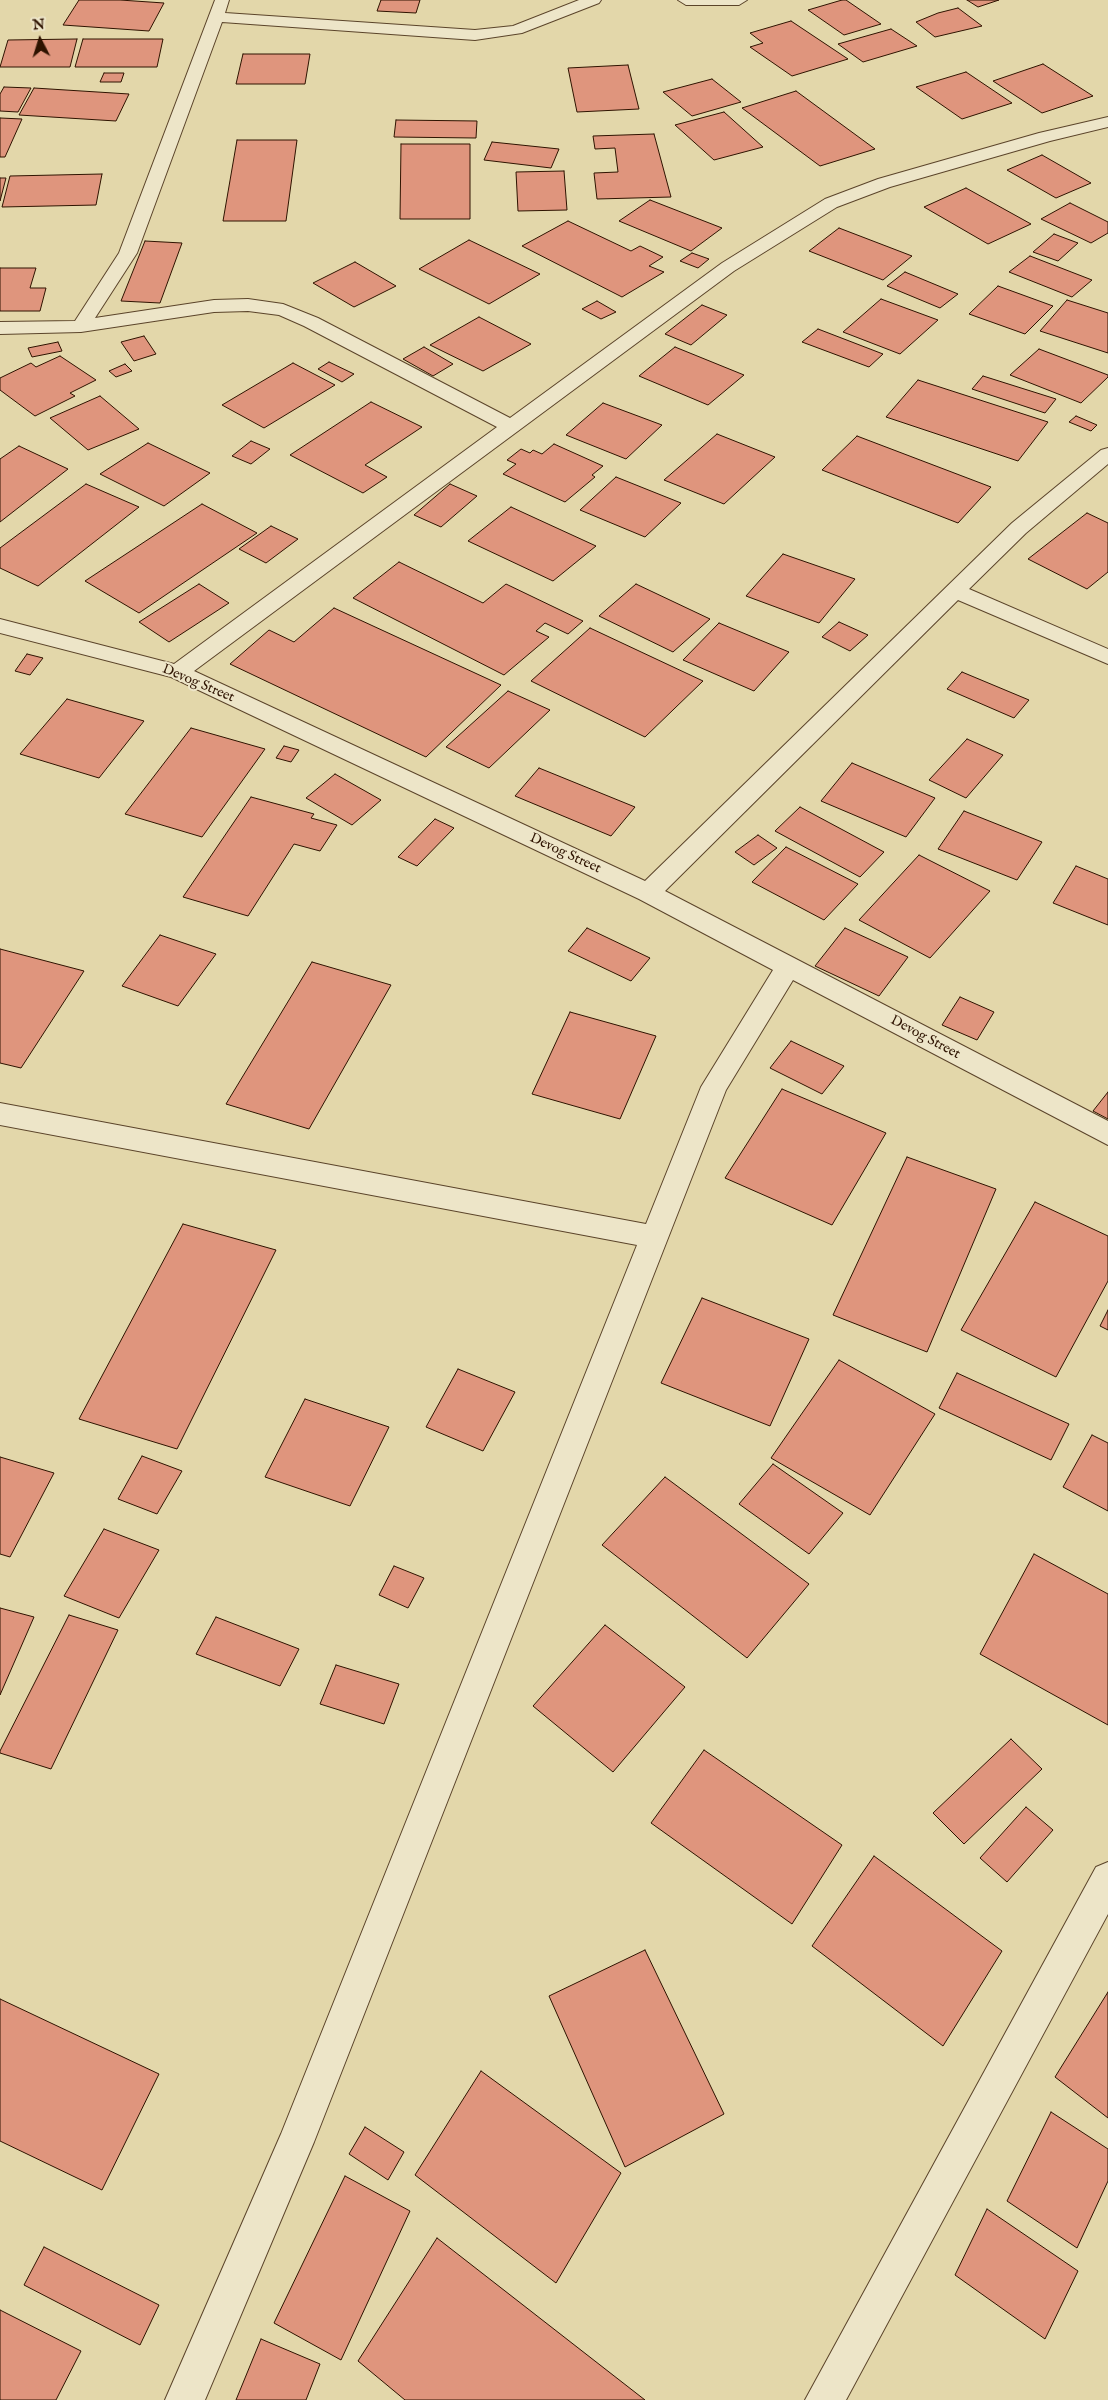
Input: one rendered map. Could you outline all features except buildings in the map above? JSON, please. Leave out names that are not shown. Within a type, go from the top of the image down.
[{"type":"street","points":[[81,326],[128,253],[222,0]]},
{"type":"street","points":[[216,17],[475,35],[516,30],[593,0]]},
{"type":"street","points":[[686,0],[739,0]]},
{"type":"street","points":[[178,672],[728,267],[831,203],[894,181],[1045,137],[1108,122]]},
{"type":"street","points":[[0,328],[81,326],[214,306],[248,305],[283,310],[311,322],[510,426]]},
{"type":"street","points":[[648,894],[1018,528],[1108,454]]},
{"type":"street","points":[[955,591],[1108,657]]},
{"type":"street","name":"Devog Street","points":[[0,626],[178,672],[648,894],[1108,1134]]},
{"type":"street","points":[[184,2400],[296,2142],[714,1087],[788,967]]},
{"type":"street","points":[[0,1114],[655,1237]]},
{"type":"street","points":[[825,2400],[1108,1879]]}]
